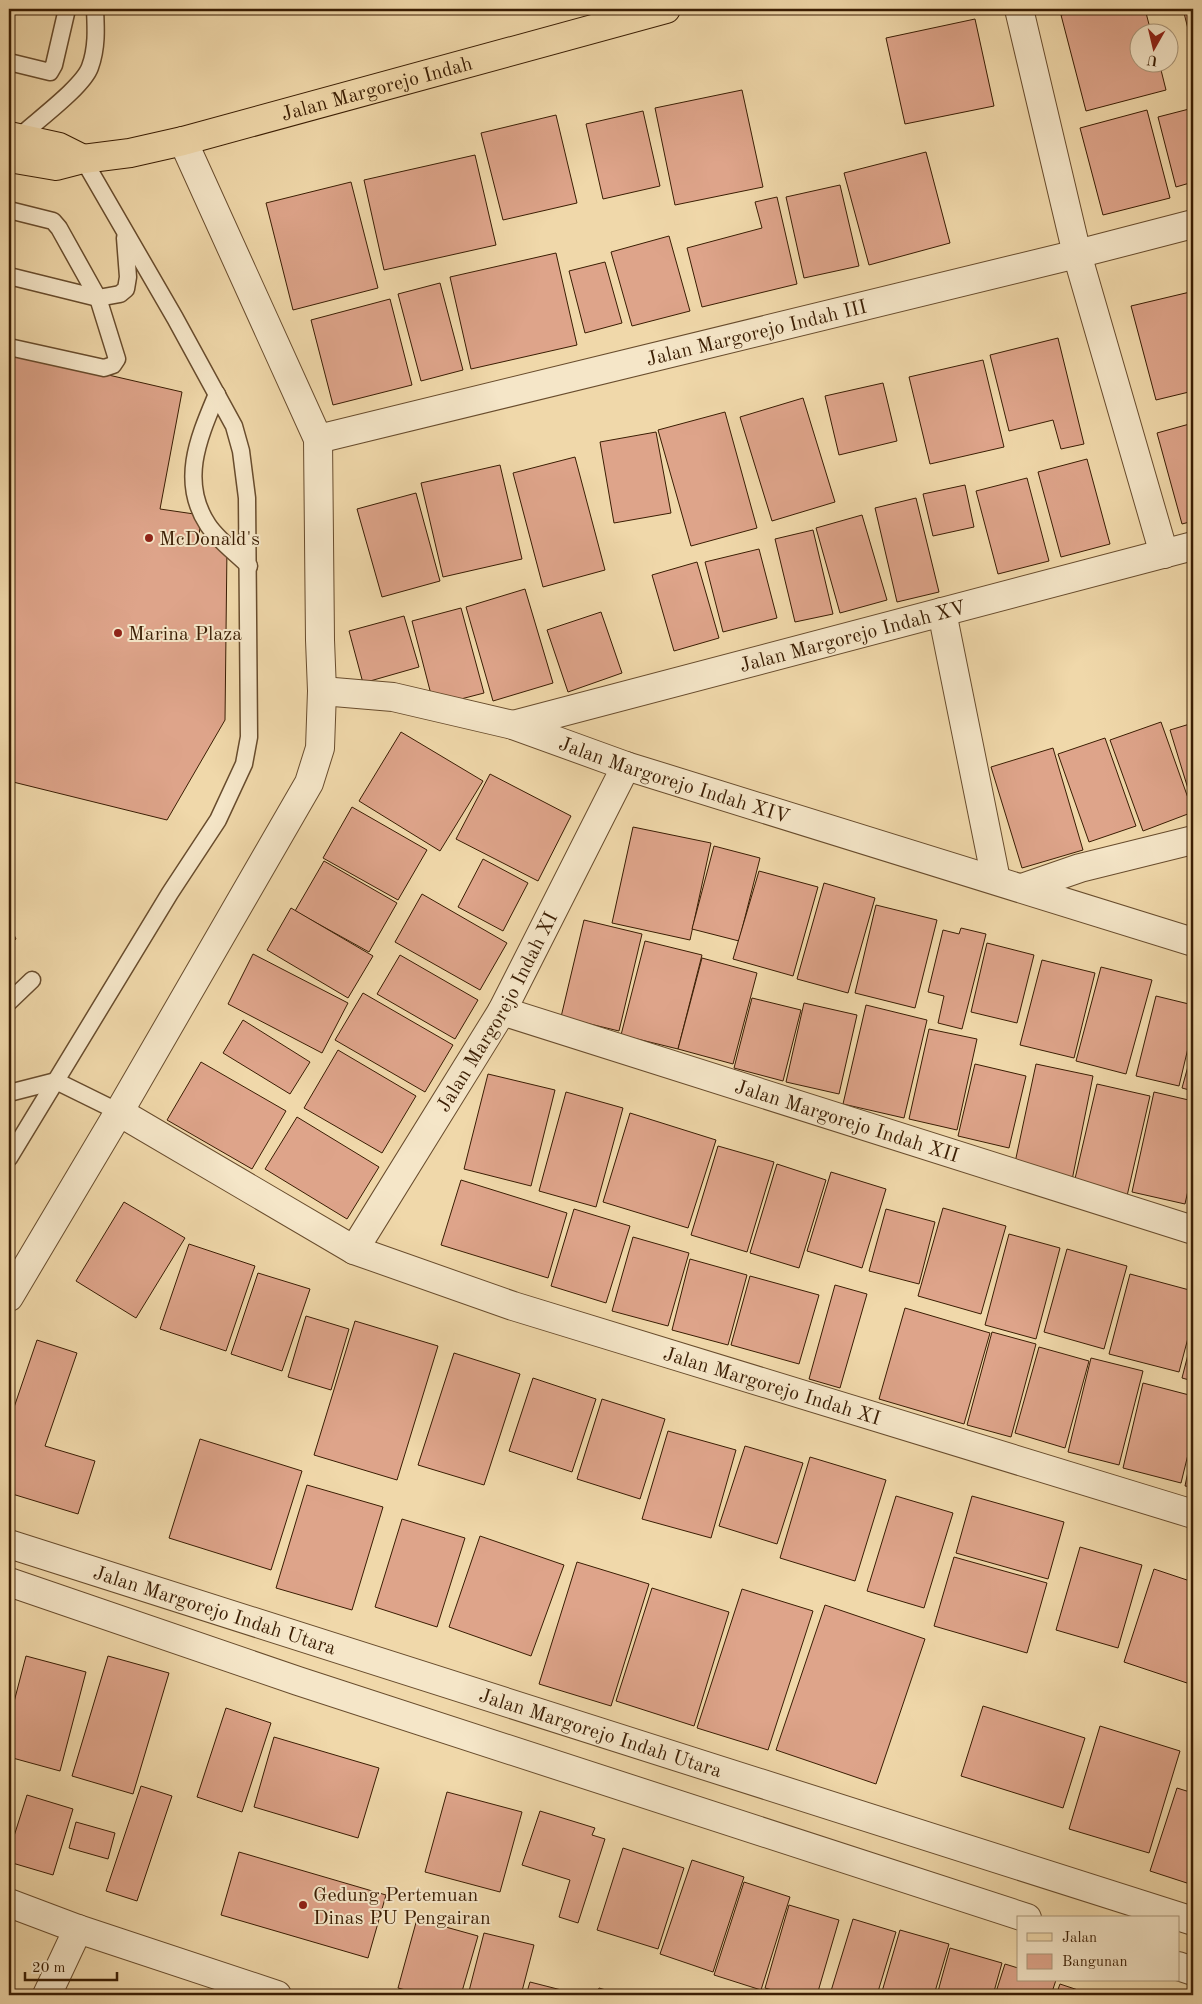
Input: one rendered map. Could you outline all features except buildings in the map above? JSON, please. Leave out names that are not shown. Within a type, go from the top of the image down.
[{"type":"main road","name":"Jalan Margorejo Indah","points":[[12,144],[56,166],[84,159],[130,153],[183,141],[666,9]]},
{"type":"street","points":[[1019,9],[1078,254],[1164,554]]},
{"type":"street","points":[[9,1297],[109,1107],[309,783],[320,748],[322,691],[318,440],[183,141]]},
{"type":"street","name":"Jalan Margorejo Indah III","points":[[318,440],[1078,254],[1193,224]]},
{"type":"street","name":"Jalan Margorejo Indah XV","points":[[513,725],[1193,546]]},
{"type":"street","points":[[942,612],[996,880]]},
{"type":"street","name":"Jalan Margorejo Indah XIV","points":[[322,691],[393,697],[513,725],[626,766],[1193,942]]},
{"type":"street","name":"Jalan Margorejo Indah XI","points":[[354,1250],[502,1011],[626,766]]},
{"type":"street","points":[[1022,888],[1080,868],[1193,840]]},
{"type":"street","name":"Jalan Margorejo Indah XII","points":[[502,1011],[1193,1230]]},
{"type":"street","name":"Jalan Margorejo Indah XI","points":[[109,1107],[354,1250],[513,1306],[1193,1514]]},
{"type":"street","name":"Jalan Margorejo Indah Utara","points":[[9,1544],[1177,1916]]},
{"type":"street","name":"Jalan Margorejo Indah Utara","points":[[9,1582],[317,1687],[1021,1916]]},
{"type":"street","points":[[9,1903],[78,1929],[276,1995]]},
{"type":"street","name":"Jalan Margorejo Indah Utara","points":[[1180,1917],[1193,1921]]},
{"type":"street","points":[[47,1995],[78,1929]]},
{"type":"street","points":[[1180,1967],[1193,1971]]},
{"type":"lane","points":[[9,62],[50,72],[54,65],[67,9]]},
{"type":"lane","points":[[12,144],[76,87],[90,68],[96,42],[95,9]]},
{"type":"lane","points":[[9,1158],[62,1084],[170,893],[218,820],[244,764],[249,738],[247,498],[234,426],[84,159]]},
{"type":"lane","points":[[9,210],[56,224],[98,298],[116,353],[116,363],[104,368],[9,346]]},
{"type":"lane","points":[[9,276],[98,298],[120,294],[126,289],[128,277],[125,234]]},
{"type":"lane","points":[[217,394],[198,440],[192,468],[194,497],[208,526],[249,566]]},
{"type":"lane","points":[[9,1002],[32,980]]},
{"type":"lane","points":[[9,1093],[62,1084],[109,1107]]},
{"type":"place","name":"McDonald's","points":[[149,538]]},
{"type":"place","name":"Marina Plaza","points":[[118,633]]},
{"type":"place","name":"Gedung Pertemuan Dinas PU Pengairan","points":[[303,1905]]}]
